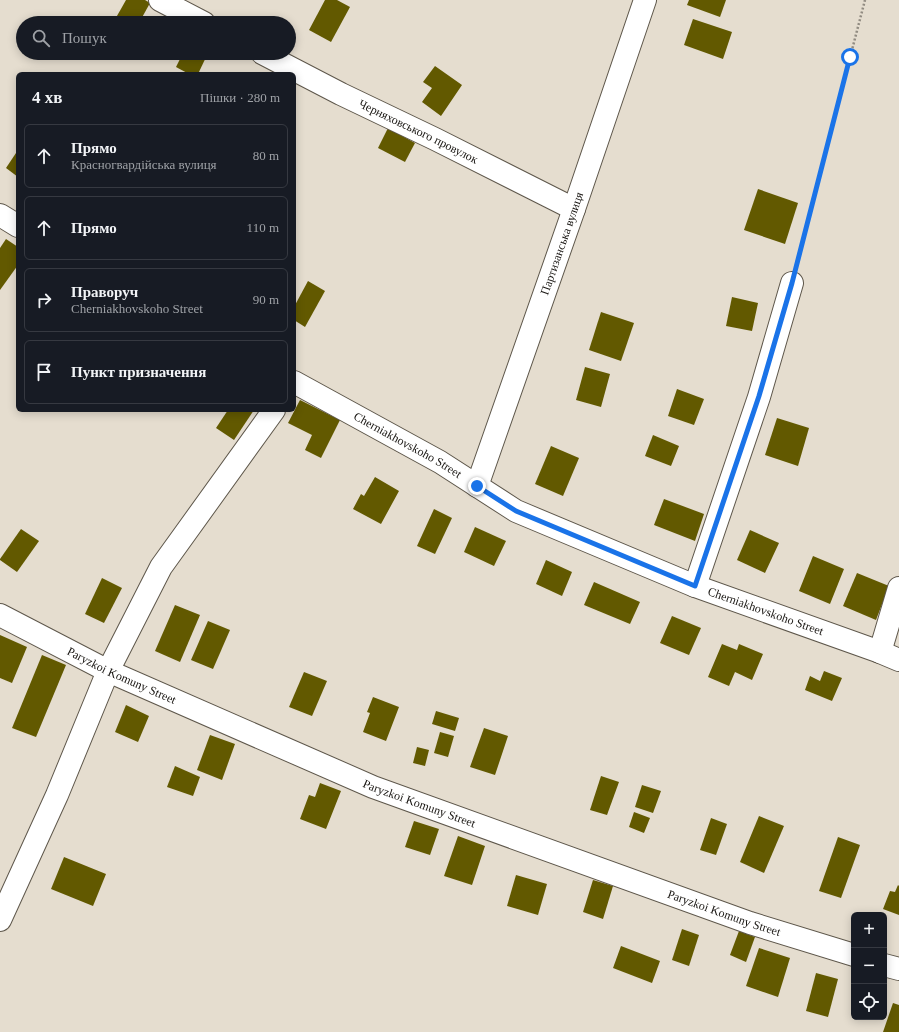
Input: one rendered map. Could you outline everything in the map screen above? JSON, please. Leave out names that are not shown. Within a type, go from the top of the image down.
[{"type":"street","points":[[160,0],[191,16]]},
{"type":"street","name":"Партизанська вулиця","points":[[477,486],[645,0]]},
{"type":"street","name":"Черняховського провулок","points":[[275,60],[574,209]]},
{"type":"street","points":[[0,215],[16,225]]},
{"type":"street","points":[[695,586],[759,396],[792,283]]},
{"type":"street","name":"Cherniakhovskoho Street","points":[[296,384],[440,462],[516,511],[695,586],[889,656]]},
{"type":"street","points":[[0,920],[57,795],[108,671],[161,567],[273,412]]},
{"type":"street","points":[[889,656],[899,588]]},
{"type":"street","name":"Paryzkoi Komuny Street","points":[[0,615],[108,671],[373,787],[750,923],[851,954]]},
{"type":"street","points":[[887,966],[899,969]]},
{"type":"path","points":[[792,283],[865,0]]},
{"type":"building","points":[[126,0],[145,0],[150,3],[143,16],[117,16]]},
{"type":"building","points":[[325,0],[337,0],[350,7],[331,42],[309,30]]},
{"type":"building","points":[[689,0],[726,0],[720,17],[687,5]]},
{"type":"building","points":[[693,19],[732,32],[723,59],[684,45]]},
{"type":"building","points":[[180,60],[205,60],[199,72],[185,72],[176,67]]},
{"type":"building","points":[[435,66],[462,85],[441,116],[422,102],[432,88],[423,82]]},
{"type":"building","points":[[388,128],[415,143],[405,162],[378,148]]},
{"type":"building","points":[[16,153],[16,176],[6,168]]},
{"type":"building","points":[[758,189],[798,203],[785,244],[744,230]]},
{"type":"building","points":[[6,239],[16,246],[16,268],[0,290],[0,248]]},
{"type":"building","points":[[308,281],[325,291],[305,327],[296,321],[296,303]]},
{"type":"building","points":[[732,297],[758,303],[752,331],[726,326]]},
{"type":"building","points":[[601,312],[634,323],[621,361],[589,350]]},
{"type":"building","points":[[585,367],[610,374],[601,407],[576,400]]},
{"type":"building","points":[[677,389],[704,399],[694,425],[668,416]]},
{"type":"building","points":[[300,400],[340,420],[321,458],[305,450],[312,435],[288,423],[294,412],[296,412],[296,408]]},
{"type":"building","points":[[227,412],[253,412],[234,440],[216,428]]},
{"type":"building","points":[[777,418],[809,428],[798,466],[765,455]]},
{"type":"building","points":[[653,435],[679,446],[671,466],[645,456]]},
{"type":"building","points":[[551,446],[579,458],[563,496],[535,484]]},
{"type":"building","points":[[375,477],[399,491],[381,524],[353,509],[361,494],[364,496]]},
{"type":"building","points":[[664,499],[704,514],[695,541],[654,525]]},
{"type":"building","points":[[434,509],[452,518],[435,554],[417,546]]},
{"type":"building","points":[[475,527],[506,541],[494,566],[464,552]]},
{"type":"building","points":[[21,529],[39,541],[17,572],[0,559]]},
{"type":"building","points":[[750,530],[779,543],[765,573],[737,560]]},
{"type":"building","points":[[813,556],[844,569],[830,604],[799,591]]},
{"type":"building","points":[[546,560],[572,572],[562,596],[536,584]]},
{"type":"building","points":[[857,573],[889,586],[876,620],[843,606]]},
{"type":"building","points":[[102,578],[122,588],[104,623],[85,614]]},
{"type":"building","points":[[594,582],[640,602],[630,624],[584,605]]},
{"type":"building","points":[[175,605],[200,615],[180,662],[155,651]]},
{"type":"building","points":[[672,616],[701,628],[689,655],[660,643]]},
{"type":"building","points":[[208,621],[230,630],[213,669],[191,660]]},
{"type":"building","points":[[0,635],[27,647],[12,683],[0,678]]},
{"type":"building","points":[[722,644],[737,650],[739,644],[763,654],[752,680],[735,672],[729,686],[708,677]]},
{"type":"building","points":[[42,655],[66,665],[36,737],[12,728]]},
{"type":"building","points":[[824,671],[842,678],[832,701],[805,690],[810,676],[820,681]]},
{"type":"building","points":[[304,672],[327,681],[312,716],[289,707]]},
{"type":"building","points":[[373,697],[399,707],[386,741],[363,732],[370,713],[367,712]]},
{"type":"building","points":[[126,705],[149,716],[138,742],[115,732]]},
{"type":"building","points":[[436,711],[459,718],[455,731],[432,724]]},
{"type":"building","points":[[484,728],[508,736],[495,775],[470,767]]},
{"type":"building","points":[[440,732],[454,736],[448,757],[434,753]]},
{"type":"building","points":[[210,735],[235,744],[222,780],[197,770]]},
{"type":"building","points":[[417,747],[429,750],[425,766],[413,763]]},
{"type":"building","points":[[175,766],[200,777],[193,796],[167,787]]},
{"type":"building","points":[[601,776],[619,782],[607,815],[590,810]]},
{"type":"building","points":[[320,783],[341,791],[326,829],[300,819],[309,795],[315,797]]},
{"type":"building","points":[[642,785],[661,791],[653,813],[635,807]]},
{"type":"building","points":[[634,812],[650,818],[644,833],[629,827]]},
{"type":"building","points":[[759,816],[784,826],[764,873],[740,862]]},
{"type":"building","points":[[711,818],[727,824],[716,855],[700,850]]},
{"type":"building","points":[[414,821],[439,829],[430,855],[405,847]]},
{"type":"building","points":[[458,836],[485,846],[472,885],[444,876]]},
{"type":"building","points":[[838,837],[860,845],[841,898],[819,891]]},
{"type":"building","points":[[64,857],[106,874],[93,906],[51,889]]},
{"type":"building","points":[[516,875],[547,884],[538,915],[507,906]]},
{"type":"building","points":[[593,880],[613,886],[603,919],[583,912]]},
{"type":"building","points":[[898,885],[899,915],[883,909],[890,891],[895,892]]},
{"type":"building","points":[[682,929],[699,935],[689,966],[672,960]]},
{"type":"building","points":[[739,931],[755,937],[746,962],[730,955]]},
{"type":"building","points":[[621,946],[660,961],[652,983],[613,968]]},
{"type":"building","points":[[759,948],[790,958],[778,997],[746,986]]},
{"type":"building","points":[[816,973],[838,979],[828,1017],[806,1011]]},
{"type":"building","points":[[893,1003],[899,1005],[899,1032],[883,1032]]},
{"type":"route","points":[[477,486],[516,511],[695,586],[759,396],[792,283],[850,57]]}]
